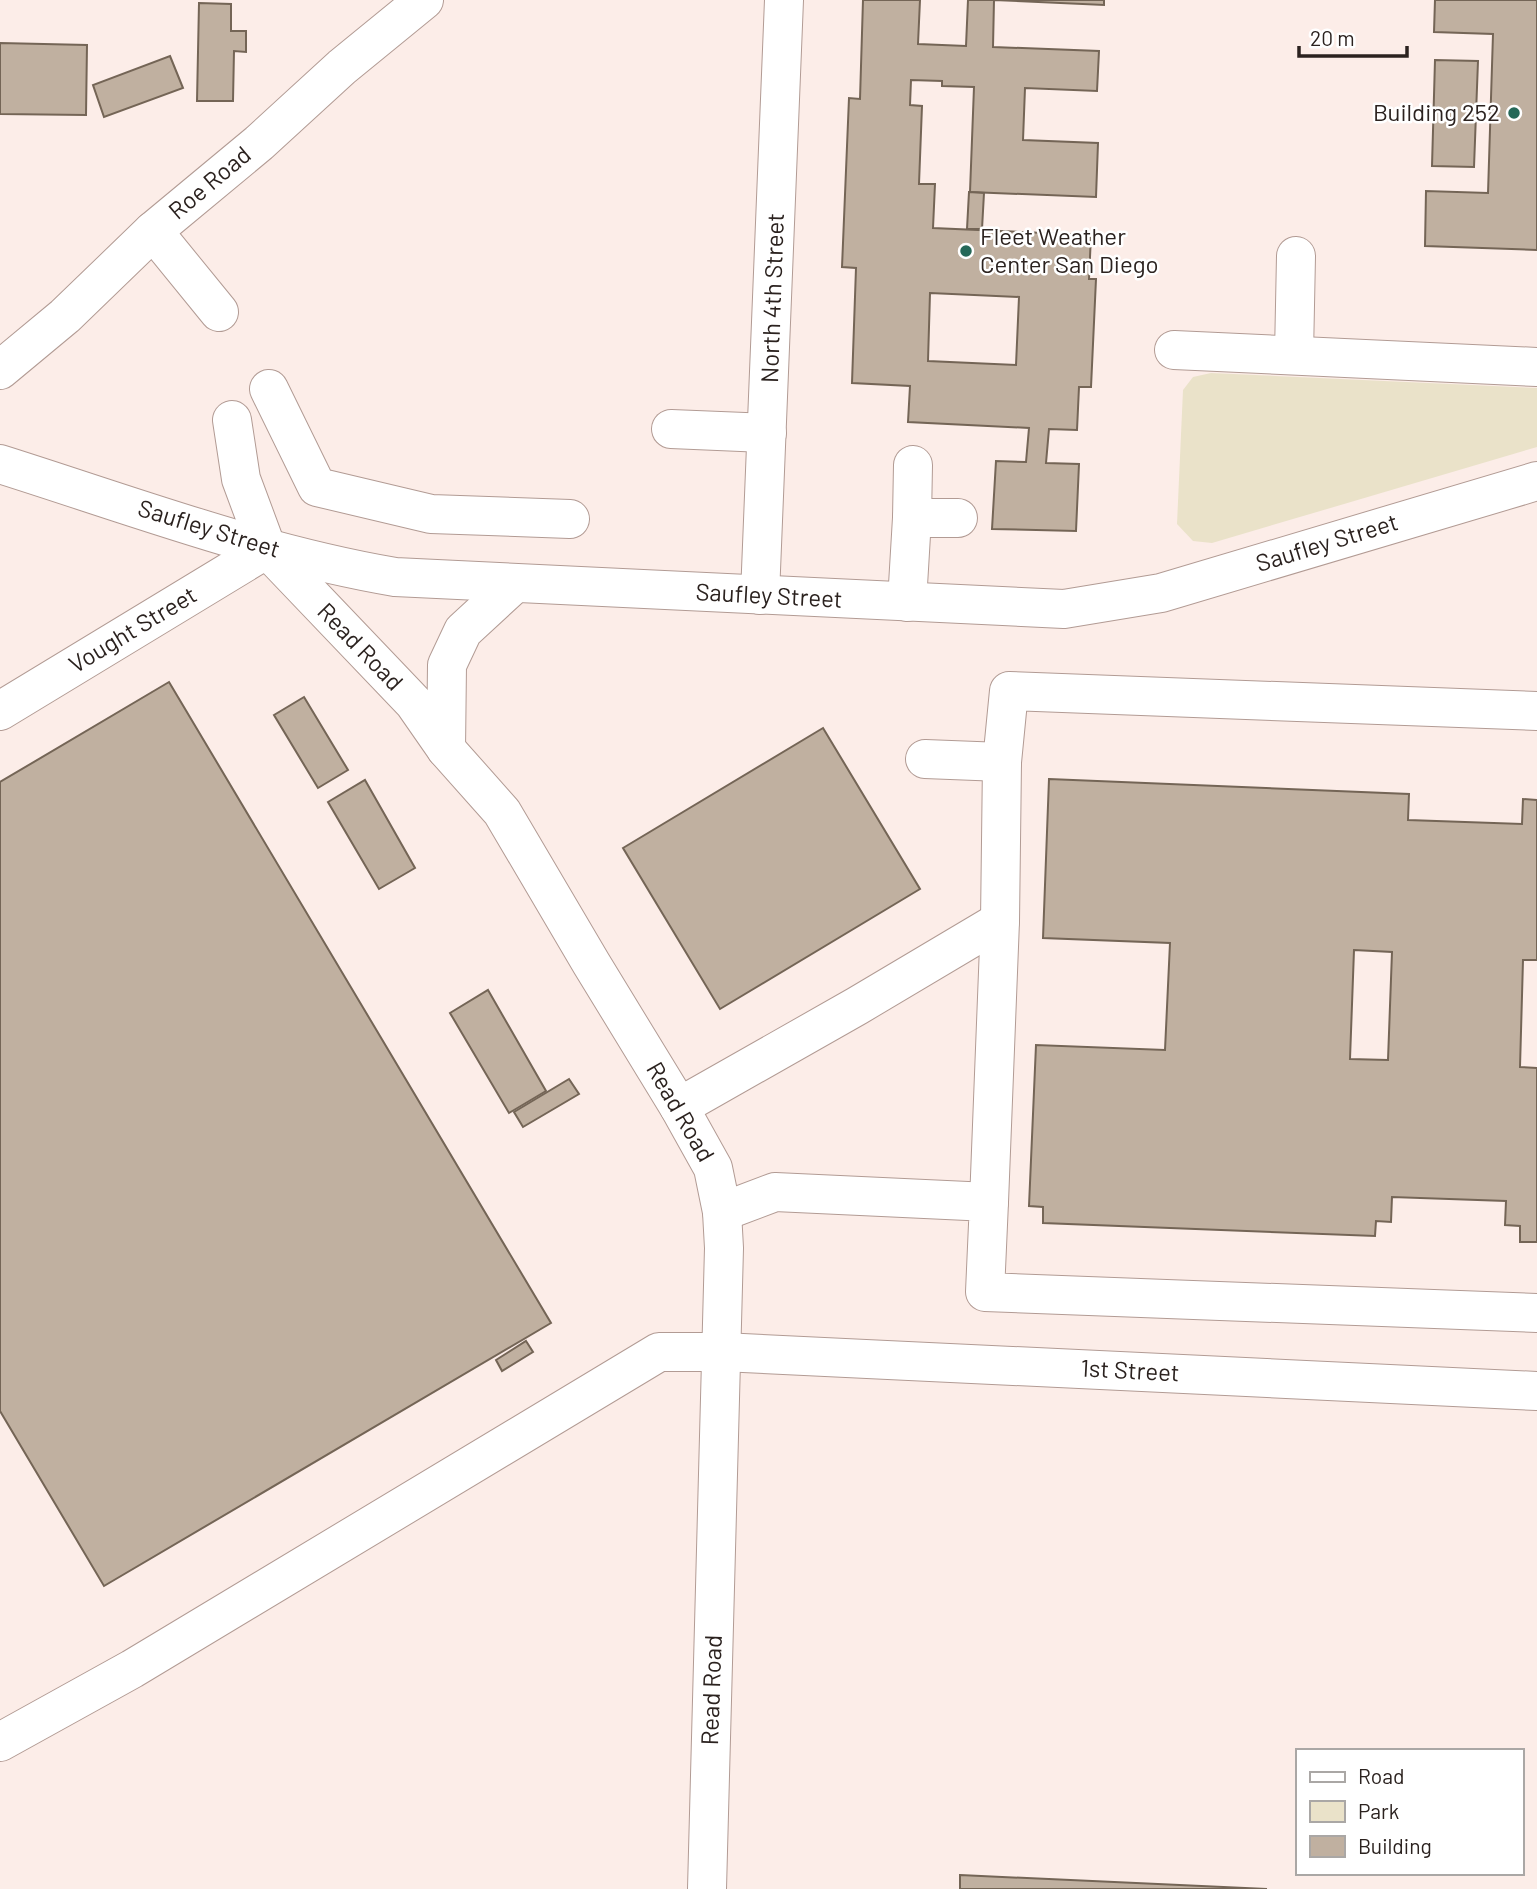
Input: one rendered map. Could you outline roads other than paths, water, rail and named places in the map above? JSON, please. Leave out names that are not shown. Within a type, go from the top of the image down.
[{"type":"street","name":"Roe Road","points":[[0,370],[65,316],[153,231],[259,143],[342,67],[424,0]]},
{"type":"street","name":"North 4th Street","points":[[760,595],[784,0]]},
{"type":"street","points":[[153,231],[219,312]]},
{"type":"street","points":[[1294,354],[1296,256]]},
{"type":"street","points":[[1174,350],[1537,367]]},
{"type":"street","points":[[269,390],[317,487],[431,513],[570,519]]},
{"type":"street","points":[[232,420],[242,479],[267,549]]},
{"type":"street","points":[[671,429],[767,433]]},
{"type":"street","name":"Saufley Street","points":[[0,464],[267,549],[339,567],[396,577],[1064,608],[1161,593],[1537,481]]},
{"type":"street","points":[[907,602],[913,464]]},
{"type":"street","points":[[912,518],[958,518]]},
{"type":"street","name":"Vought Street","points":[[0,711],[267,549]]},
{"type":"street","name":"Read Road","points":[[267,549],[414,703],[446,749],[502,812],[713,1168],[722,1212],[724,1248],[707,1889]]},
{"type":"street","points":[[446,749],[447,665],[463,631],[514,584]]},
{"type":"street","points":[[1537,711],[1009,691],[1002,762],[1000,921],[985,1292],[1537,1313]]},
{"type":"street","points":[[925,759],[1002,762]]},
{"type":"street","points":[[679,1107],[1000,921]]},
{"type":"street","points":[[722,1212],[775,1192],[989,1202]]},
{"type":"street","name":"1st Street","points":[[0,1742],[132,1669],[659,1352],[722,1352],[1537,1391]]},
{"type":"place","name":"Building 252","points":[[1514,113]]},
{"type":"place","name":"Fleet Weather Center San Diego","points":[[966,251]]}]
